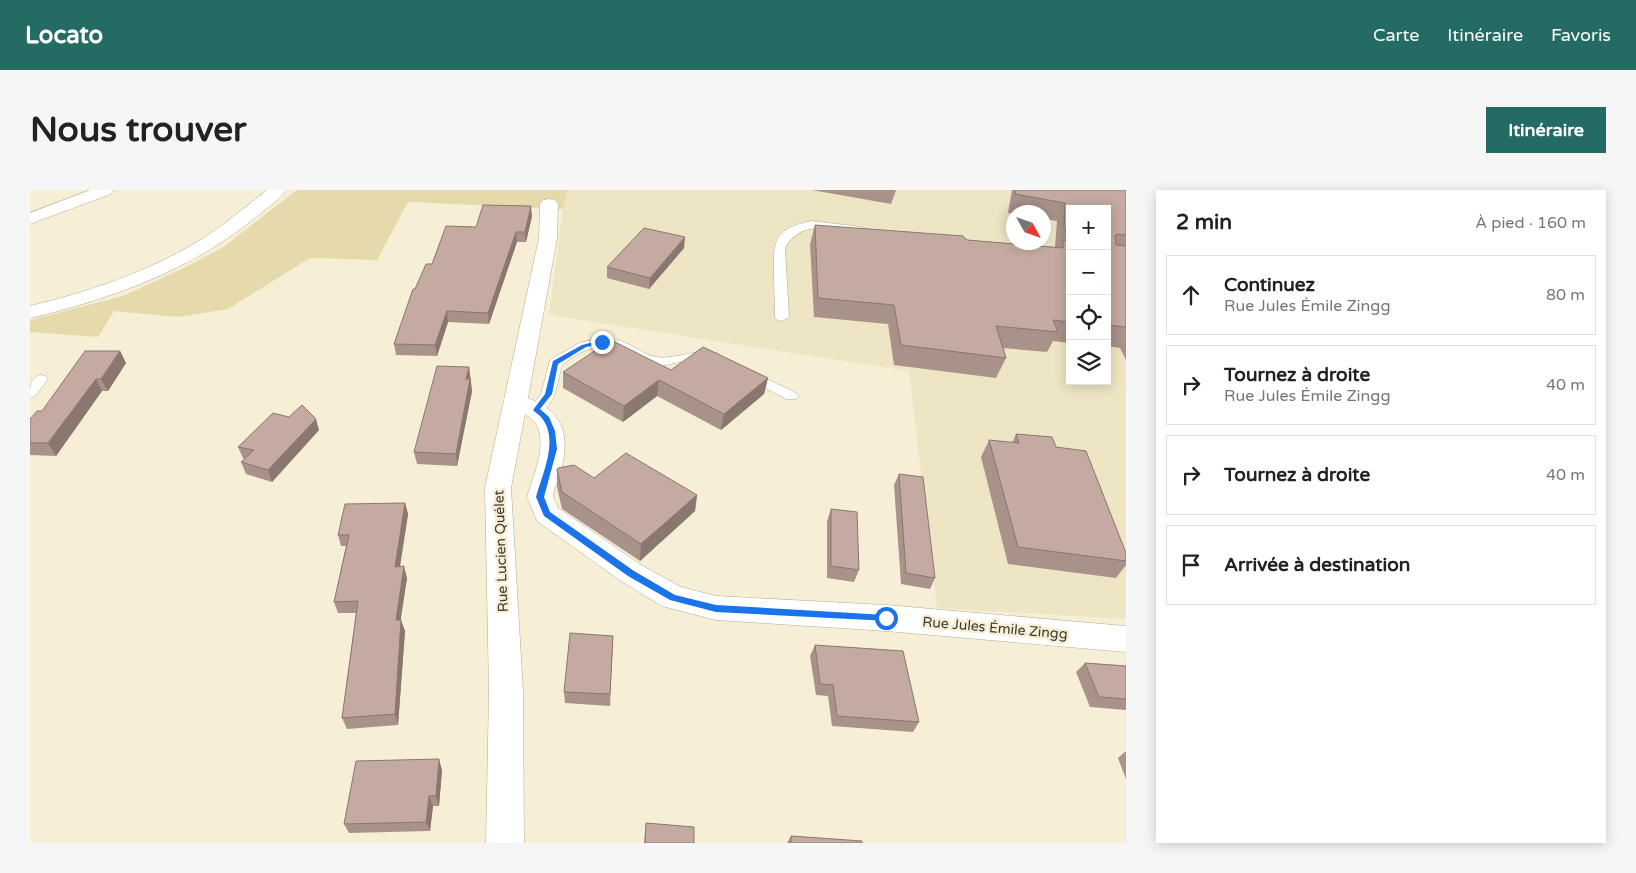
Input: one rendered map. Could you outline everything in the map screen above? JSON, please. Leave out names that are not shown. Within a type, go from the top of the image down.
[{"type":"street","points":[[30,213],[80,192],[105,190]]},
{"type":"street","points":[[30,312],[70,304],[127,283],[174,262],[226,231],[278,190]]},
{"type":"street","points":[[30,219],[80,192]]},
{"type":"street","name":"Rue Lucien Quélet","points":[[504,843],[506,692],[498,488],[526,406],[548,238],[550,204]]},
{"type":"street","name":"Rue Jules Émile Zingg","points":[[526,406],[545,417],[551,431],[554,449],[540,497],[547,514],[631,573],[673,598],[716,608],[886,618],[1126,639]]},
{"type":"lane","points":[[782,317],[780,248],[786,236],[797,228],[811,224],[874,232]]},
{"type":"lane","points":[[526,406],[545,401],[555,363],[584,346],[602,342],[617,344],[651,361],[663,362],[708,355],[730,364],[791,396]]},
{"type":"lane","points":[[30,393],[41,379]]},
{"type":"shaded area","points":[[297,190],[568,190],[563,209],[408,202],[377,260],[310,258],[228,309],[178,317],[114,311],[98,337],[30,332],[30,320],[123,296],[222,248]]},
{"type":"shaded area","points":[[568,190],[1126,190],[1126,619],[937,608],[909,371],[549,315],[563,209]]},
{"type":"building","points":[[1016,190],[1126,190],[1126,235],[1117,234],[1115,236],[1116,245],[1126,246],[1126,327],[1111,325],[1111,205],[1066,205],[1066,229],[1064,229],[1065,203],[1015,194]]},
{"type":"building","points":[[483,205],[531,206],[525,232],[516,232],[488,313],[447,311],[435,345],[394,344],[413,289],[415,289],[426,264],[432,264],[446,226],[476,227]]},
{"type":"building","points":[[815,225],[963,236],[967,240],[1006,243],[1006,250],[1051,250],[1051,247],[1063,248],[1063,240],[1066,240],[1066,322],[1053,320],[1058,332],[996,326],[1006,358],[901,345],[894,305],[818,298]]},
{"type":"building","points":[[644,228],[685,237],[650,278],[607,267]]},
{"type":"building","points":[[611,340],[671,370],[703,347],[768,378],[724,414],[659,380],[624,406],[563,372]]},
{"type":"building","points":[[85,351],[120,351],[101,379],[96,379],[48,443],[30,443],[30,419],[37,411],[42,411]]},
{"type":"building","points":[[437,366],[469,367],[466,379],[470,379],[456,454],[414,452]]},
{"type":"building","points":[[302,405],[316,419],[268,470],[241,462],[254,450],[238,447],[273,413],[289,417]]},
{"type":"building","points":[[1016,434],[1052,437],[1056,447],[1086,451],[1126,553],[1126,561],[1018,547],[989,440],[1019,443]]},
{"type":"building","points":[[626,453],[697,495],[641,544],[562,492],[557,470],[558,468],[574,465],[594,478]]},
{"type":"building","points":[[899,474],[923,477],[935,578],[906,573]]},
{"type":"building","points":[[405,503],[395,567],[404,566],[396,620],[401,620],[395,714],[342,718],[358,601],[334,602],[349,535],[338,535],[345,504]]},
{"type":"building","points":[[831,509],[857,512],[859,570],[831,566]]},
{"type":"building","points":[[570,633],[613,636],[610,694],[564,692]]},
{"type":"building","points":[[815,645],[903,651],[919,722],[837,716],[833,685],[820,684]]},
{"type":"building","points":[[1085,663],[1126,666],[1126,699],[1099,697]]},
{"type":"building","points":[[439,759],[436,796],[429,796],[426,822],[344,824],[356,761]]},
{"type":"building","points":[[646,823],[694,827],[694,843],[645,843]]},
{"type":"building","points":[[791,836],[862,841],[862,843],[791,843]]},
{"type":"route","points":[[602,342],[584,346],[555,363],[548,394],[545,401],[536,410],[545,417],[551,431],[554,449],[540,497],[547,514],[631,573],[673,598],[716,608],[886,618]]}]
